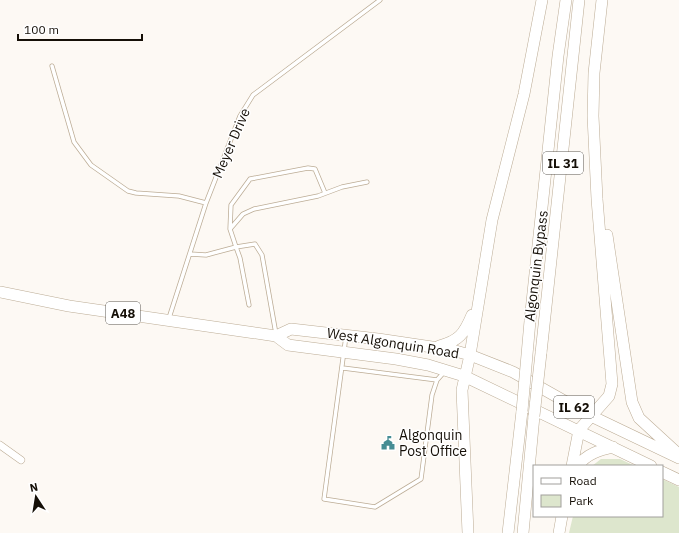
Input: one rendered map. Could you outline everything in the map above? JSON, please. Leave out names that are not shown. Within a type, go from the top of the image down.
[{"type":"main road","points":[[468,529],[462,390],[470,355],[492,220],[524,94],[542,0]]},
{"type":"main road","name":"Algonquin Bypass","points":[[508,533],[566,0]]},
{"type":"main road","name":"Algonquin Bypass","points":[[523,533],[534,416],[579,0]]},
{"type":"main road","points":[[572,465],[579,430],[609,396],[612,384],[597,199],[593,116],[594,73],[602,0]]},
{"type":"main road","points":[[596,168],[603,196],[621,335],[632,402],[639,418],[679,456]]},
{"type":"main road","name":"West Algonquin Road","points":[[0,292],[69,306],[276,336],[288,345],[396,359],[446,370],[464,376],[649,465]]},
{"type":"main road","points":[[434,348],[450,344],[458,339],[468,326],[478,302]]},
{"type":"main road","name":"West Algonquin Road","points":[[276,336],[290,329],[347,335],[470,355],[514,372],[591,416],[679,456]]},
{"type":"main road","points":[[579,465],[581,461],[594,453],[613,447]]},
{"type":"main road","points":[[663,472],[679,480]]},
{"type":"main road","points":[[559,533],[562,517]]},
{"type":"street","points":[[0,445],[21,460]]},
{"type":"lane","name":"Meyer Drive","points":[[169,320],[206,203],[240,116],[253,96],[380,0]]},
{"type":"lane","points":[[52,66],[74,142],[91,165],[128,191],[136,193],[179,196],[206,203]]},
{"type":"lane","points":[[249,305],[240,258],[230,229],[231,205],[250,179],[308,168],[315,169],[325,194]]},
{"type":"lane","points":[[230,229],[244,214],[254,209],[325,194],[342,187],[367,182]]},
{"type":"lane","points":[[190,254],[206,255],[236,247],[255,244],[262,255],[276,336]]},
{"type":"lane","points":[[347,335],[324,499],[375,508],[421,479],[432,395],[437,380],[446,370]]},
{"type":"lane","points":[[343,368],[437,380]]},
{"type":"green space","points":[[601,459],[620,459],[633,465],[593,465]]},
{"type":"green space","points":[[663,479],[679,487],[679,533],[569,533],[573,517],[663,517]]},
{"type":"place","name":"Algonquin Post Office","points":[[388,443]]}]
